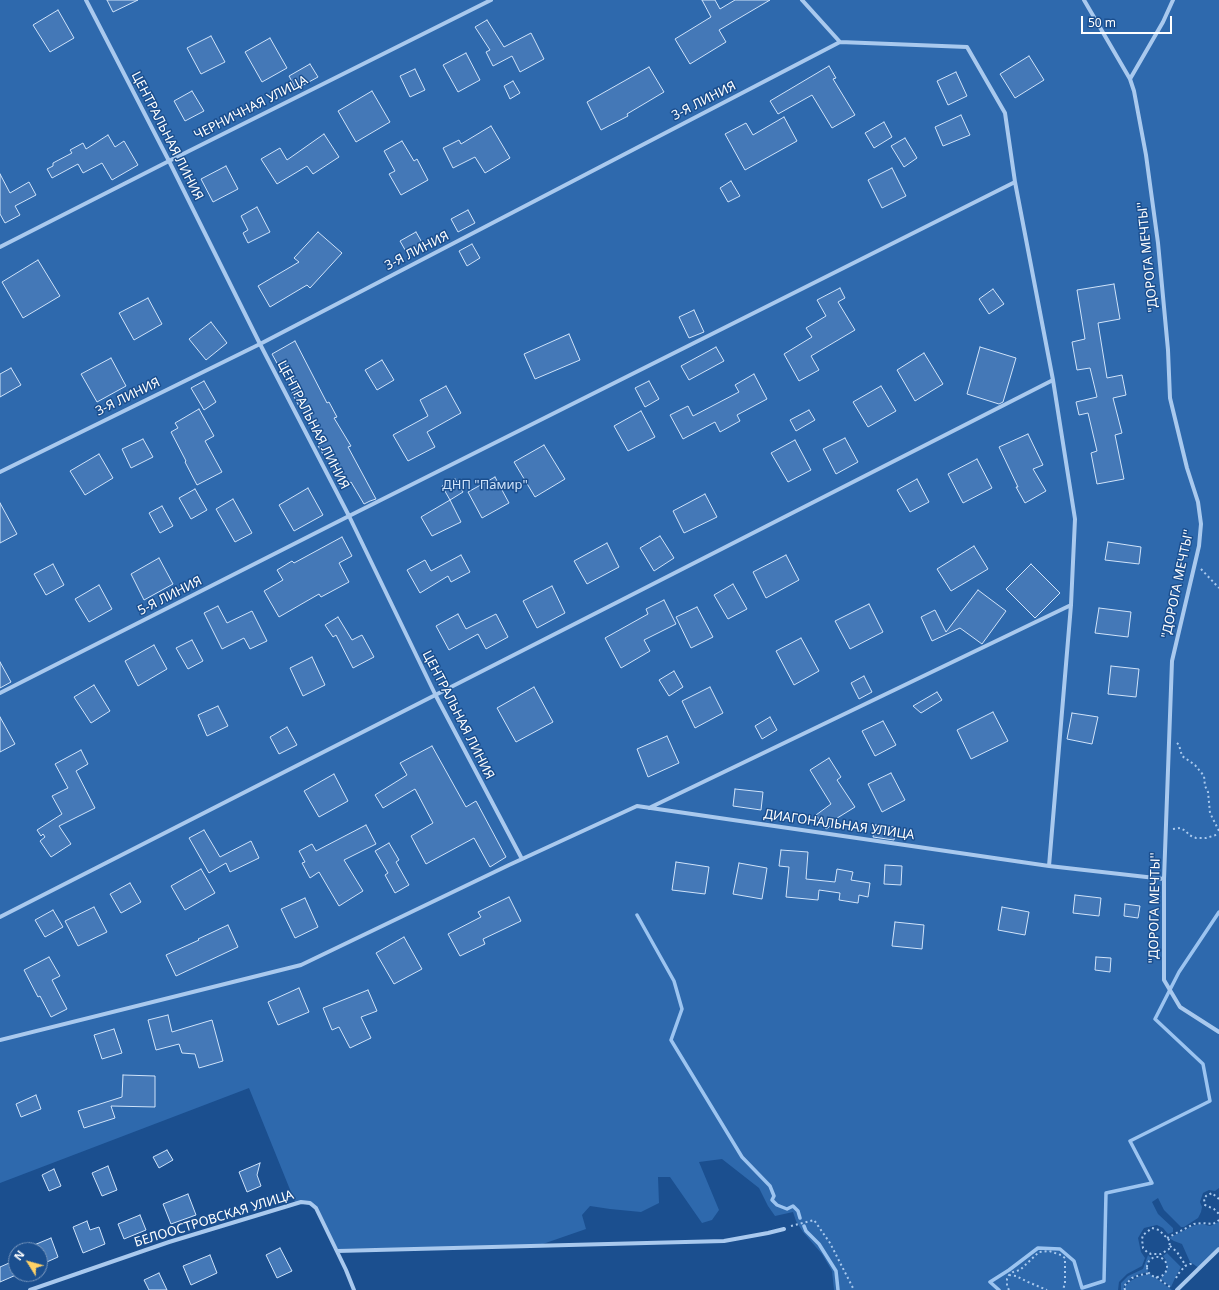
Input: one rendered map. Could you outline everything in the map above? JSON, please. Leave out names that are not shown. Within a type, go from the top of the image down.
[{"type":"street","name":"ЦЕНТРАЛЬНАЯ ЛИНИЯ","points":[[86,0],[349,516],[436,696],[522,859]]},
{"type":"street","name":"ЧЕРНИЧНАЯ УЛИЦА","points":[[0,247],[491,0]]},
{"type":"street","points":[[802,0],[840,42],[967,47],[1005,112],[1015,182],[1053,380],[1075,519],[1071,605],[1049,866]]},
{"type":"street","name":"\"ДОРОГА МЕЧТЫ''","points":[[1084,0],[1130,78],[1134,91],[1146,155],[1158,243],[1168,350],[1170,398],[1187,468],[1198,502],[1201,524],[1199,546],[1172,661],[1164,879],[1164,980],[1180,1007],[1219,1032]]},
{"type":"street","points":[[1130,78],[1163,22],[1173,0]]},
{"type":"street","name":"3-Я ЛИНИЯ","points":[[0,472],[260,344],[840,42]]},
{"type":"street","name":"5-Я ЛИНИЯ","points":[[0,693],[1015,182]]},
{"type":"street","points":[[0,917],[436,696],[1053,380]]},
{"type":"street","points":[[649,808],[1071,605]]},
{"type":"street","name":"ДИАГОНАЛЬНАЯ УЛИЦА","points":[[0,1040],[301,965],[522,859],[637,806],[1049,866],[1164,879]]},
{"type":"street","name":"БЕЛООСТРОВСКАЯ УЛИЦА","points":[[30,1290],[169,1242],[301,1202],[310,1203],[316,1208],[354,1290]]},
{"type":"street","points":[[337,1251],[724,1241],[784,1229]]},
{"type":"street","points":[[1175,1290],[1219,1249]]},
{"type":"path","points":[[1195,564],[1199,566],[1219,588]]},
{"type":"path","points":[[1169,739],[1175,740],[1179,745],[1182,756],[1195,765],[1204,776],[1205,786],[1208,792],[1210,813],[1219,831]]},
{"type":"path","points":[[1166,831],[1180,828],[1196,838],[1206,838],[1219,834]]},
{"type":"path","points":[[1219,1198],[1212,1193],[1204,1199],[1204,1204],[1214,1209],[1219,1214]]},
{"type":"path","points":[[1214,1195],[1218,1194]]},
{"type":"path","points":[[784,1229],[814,1220],[830,1243],[854,1290]]},
{"type":"path","points":[[1167,1238],[1196,1223],[1213,1224],[1219,1220]]},
{"type":"path","points":[[1152,1228],[1156,1228],[1162,1231],[1170,1241],[1170,1246],[1168,1251],[1161,1254],[1151,1254],[1143,1248],[1143,1235],[1152,1228]]},
{"type":"path","points":[[1170,1246],[1177,1252],[1186,1266]]},
{"type":"path","points":[[1009,1290],[1006,1279],[1009,1275],[1020,1270],[1039,1252],[1049,1251],[1065,1258],[1065,1283],[1063,1290]]},
{"type":"path","points":[[1156,1277],[1163,1274],[1166,1270],[1163,1259],[1151,1259],[1148,1264],[1150,1273],[1175,1290]]},
{"type":"path","points":[[1125,1290],[1124,1286],[1132,1278],[1150,1273]]},
{"type":"path","points":[[1009,1275],[1020,1277],[1047,1290]]},
{"type":"green space","name":"ДНП \"Памир\"","points":[[0,0],[1219,0],[1219,1188],[1215,1191],[1209,1190],[1203,1193],[1200,1202],[1202,1207],[1201,1212],[1198,1218],[1184,1227],[1181,1227],[1164,1210],[1158,1198],[1152,1202],[1158,1214],[1173,1228],[1173,1232],[1168,1234],[1163,1228],[1157,1225],[1144,1228],[1138,1238],[1141,1252],[1145,1258],[1142,1266],[1127,1274],[1119,1282],[1118,1290],[834,1290],[832,1271],[822,1254],[803,1232],[796,1221],[793,1212],[775,1216],[759,1188],[722,1159],[699,1162],[719,1210],[712,1220],[702,1223],[670,1177],[658,1177],[659,1203],[641,1212],[590,1206],[582,1215],[586,1229],[537,1246],[338,1249],[316,1208],[301,1202],[295,1202],[249,1088],[0,1183]]},
{"type":"green space","points":[[1219,1222],[1219,1249],[1199,1268],[1190,1262],[1182,1244],[1169,1238],[1195,1225],[1202,1224],[1210,1226]]},
{"type":"green space","points":[[1167,1253],[1181,1267],[1171,1287],[1159,1278],[1161,1278],[1167,1270],[1166,1260],[1163,1256]]},
{"type":"green space","points":[[1148,1255],[1151,1258],[1147,1264],[1148,1272],[1139,1274],[1130,1279],[1124,1285],[1124,1290],[1121,1290],[1121,1283],[1128,1276],[1143,1269]]},
{"type":"green space","points":[[1150,1274],[1172,1290],[1125,1290],[1125,1286],[1132,1280],[1140,1276]]},
{"type":"building","points":[[107,0],[138,0],[113,12]]},
{"type":"building","points":[[702,0],[715,0],[720,9],[735,0],[770,0],[719,30],[726,42],[690,64],[675,39],[711,17]]},
{"type":"building","points":[[58,10],[74,38],[50,52],[33,25]]},
{"type":"building","points":[[487,20],[504,47],[531,33],[544,59],[520,72],[512,56],[493,66],[486,52],[490,50],[475,27]]},
{"type":"building","points":[[211,36],[225,62],[201,74],[187,48]]},
{"type":"building","points":[[270,38],[287,68],[262,82],[245,52]]},
{"type":"building","points":[[466,53],[480,80],[458,92],[443,65]]},
{"type":"building","points":[[1029,56],[1044,80],[1015,98],[1000,74]]},
{"type":"building","points":[[310,64],[318,77],[296,89],[289,76]]},
{"type":"building","points":[[829,66],[836,78],[833,79],[855,115],[832,128],[812,95],[778,114],[770,101]]},
{"type":"building","points":[[649,67],[664,92],[627,114],[628,116],[601,130],[587,102]]},
{"type":"building","points":[[415,69],[425,90],[410,97],[400,76]]},
{"type":"building","points":[[956,72],[967,96],[948,105],[937,81]]},
{"type":"building","points":[[513,81],[520,93],[510,99],[504,86]]},
{"type":"building","points":[[192,91],[204,111],[185,121],[174,101]]},
{"type":"building","points":[[372,91],[390,122],[356,142],[338,111]]},
{"type":"building","points":[[961,115],[970,135],[943,146],[935,127]]},
{"type":"building","points":[[784,117],[797,141],[745,170],[725,134],[746,123],[753,135]]},
{"type":"building","points":[[884,122],[892,137],[874,148],[865,133]]},
{"type":"building","points":[[491,126],[510,158],[485,173],[475,157],[453,168],[443,148],[459,140],[461,144]]},
{"type":"building","points":[[324,134],[339,157],[313,174],[307,166],[277,184],[261,159],[280,148],[287,160]]},
{"type":"building","points":[[108,135],[115,147],[124,141],[138,165],[112,180],[102,163],[83,173],[78,164],[52,178],[47,169],[53,166],[53,163],[72,153],[70,150],[83,143],[86,149]]},
{"type":"building","points":[[905,138],[917,158],[904,167],[891,146]]},
{"type":"building","points":[[402,141],[414,161],[417,159],[428,180],[401,195],[389,174],[395,171],[384,151]]},
{"type":"building","points":[[226,166],[238,189],[213,202],[201,179]]},
{"type":"building","points":[[892,168],[906,196],[882,208],[868,180]]},
{"type":"building","points":[[0,174],[10,193],[29,182],[36,195],[15,206],[20,215],[5,223],[0,214]]},
{"type":"building","points":[[731,181],[740,196],[728,202],[720,188]]},
{"type":"building","points":[[257,207],[270,232],[248,243],[243,233],[248,230],[241,216]]},
{"type":"building","points":[[468,210],[475,223],[458,232],[451,219]]},
{"type":"building","points":[[318,232],[342,253],[310,288],[307,285],[270,307],[258,286],[299,262],[294,258]]},
{"type":"building","points":[[416,232],[424,246],[408,255],[400,241]]},
{"type":"building","points":[[472,244],[480,258],[467,266],[459,251]]},
{"type":"building","points":[[38,260],[60,296],[23,318],[2,282]]},
{"type":"building","points":[[1114,284],[1120,319],[1098,323],[1107,378],[1122,375],[1126,395],[1113,398],[1122,433],[1115,435],[1124,479],[1097,484],[1091,453],[1097,451],[1088,413],[1079,415],[1076,402],[1097,397],[1090,368],[1077,370],[1072,342],[1085,339],[1077,290]]},
{"type":"building","points":[[840,288],[845,298],[838,302],[855,330],[811,356],[819,370],[799,381],[784,354],[812,337],[806,328],[826,316],[817,300]]},
{"type":"building","points":[[993,289],[1004,304],[989,314],[979,299]]},
{"type":"building","points":[[148,298],[162,324],[134,340],[119,313]]},
{"type":"building","points":[[694,310],[704,332],[689,338],[679,317]]},
{"type":"building","points":[[211,322],[227,343],[206,360],[189,339]]},
{"type":"building","points":[[569,334],[580,360],[535,379],[524,354]]},
{"type":"building","points":[[295,341],[327,403],[329,402],[337,417],[334,418],[351,446],[348,447],[376,499],[364,504],[351,482],[345,486],[329,459],[327,460],[318,446],[323,443],[303,406],[300,408],[292,393],[299,390],[284,362],[278,365],[272,354]]},
{"type":"building","points":[[716,347],[724,361],[689,380],[681,366]]},
{"type":"building","points":[[980,347],[1016,358],[1003,402],[999,404],[967,394]]},
{"type":"building","points":[[924,353],[943,384],[915,401],[897,370]]},
{"type":"building","points":[[111,358],[126,386],[97,402],[81,374]]},
{"type":"building","points":[[382,360],[394,380],[377,390],[365,370]]},
{"type":"building","points":[[11,368],[21,385],[0,397],[0,374]]},
{"type":"building","points":[[754,374],[767,399],[737,415],[740,421],[720,432],[715,422],[683,439],[670,415],[688,406],[693,416],[739,392],[735,385]]},
{"type":"building","points":[[204,381],[216,402],[204,410],[191,388]]},
{"type":"building","points":[[649,381],[659,399],[645,407],[635,388]]},
{"type":"building","points":[[446,386],[461,413],[427,432],[435,447],[408,461],[393,435],[428,416],[420,400]]},
{"type":"building","points":[[881,386],[896,411],[868,427],[853,402]]},
{"type":"building","points":[[199,409],[214,436],[205,441],[222,472],[197,485],[171,432],[178,428],[175,423]]},
{"type":"building","points":[[809,410],[815,420],[796,431],[790,420]]},
{"type":"building","points":[[641,411],[655,437],[628,451],[614,426]]},
{"type":"building","points":[[1028,434],[1043,465],[1033,469],[1046,491],[1025,503],[1016,487],[1018,487],[999,447]]},
{"type":"building","points":[[845,438],[858,462],[836,474],[823,449]]},
{"type":"building","points":[[143,439],[153,457],[131,468],[122,449]]},
{"type":"building","points":[[795,440],[811,470],[788,482],[771,453]]},
{"type":"building","points":[[544,445],[565,479],[535,497],[514,462]]},
{"type":"building","points":[[99,454],[113,478],[85,495],[70,471]]},
{"type":"building","points":[[977,459],[992,488],[963,503],[948,474]]},
{"type":"building","points":[[495,477],[509,503],[482,518],[468,492]]},
{"type":"building","points":[[455,479],[463,492],[450,500],[442,486]]},
{"type":"building","points":[[917,479],[929,502],[910,512],[897,490]]},
{"type":"building","points":[[308,488],[323,515],[294,531],[279,505]]},
{"type":"building","points":[[195,489],[207,510],[191,519],[179,498]]},
{"type":"building","points":[[705,494],[717,517],[684,533],[673,511]]},
{"type":"building","points":[[233,499],[252,533],[235,542],[216,509]]},
{"type":"building","points":[[450,500],[461,522],[432,536],[421,517]]},
{"type":"building","points":[[0,503],[17,534],[0,543]]},
{"type":"building","points":[[162,506],[173,526],[160,533],[149,513]]},
{"type":"building","points":[[660,536],[674,558],[654,571],[640,548]]},
{"type":"building","points":[[342,537],[352,556],[339,563],[349,582],[321,597],[319,594],[279,617],[264,591],[283,580],[277,570],[292,561],[294,563]]},
{"type":"building","points":[[1108,542],[1141,547],[1139,564],[1105,560]]},
{"type":"building","points":[[607,543],[619,567],[587,584],[574,561]]},
{"type":"building","points":[[974,546],[988,569],[951,591],[937,569]]},
{"type":"building","points":[[461,555],[470,572],[451,582],[448,576],[420,593],[407,570],[425,560],[431,571]]},
{"type":"building","points":[[786,555],[799,580],[766,598],[753,572]]},
{"type":"building","points":[[159,558],[173,584],[144,600],[131,574]]},
{"type":"building","points":[[53,564],[64,585],[46,595],[34,574]]},
{"type":"building","points":[[1031,564],[1060,593],[1035,618],[1006,589]]},
{"type":"building","points":[[733,584],[747,609],[728,619],[714,595]]},
{"type":"building","points":[[99,585],[112,609],[89,622],[75,599]]},
{"type":"building","points":[[552,586],[565,613],[537,628],[523,601]]},
{"type":"building","points":[[978,590],[1006,611],[982,644],[960,628],[932,641],[921,617],[935,610],[946,632]]},
{"type":"building","points":[[664,600],[676,624],[644,640],[650,651],[621,668],[605,638],[648,614],[646,609]]},
{"type":"building","points":[[869,604],[883,632],[850,649],[835,621]]},
{"type":"building","points":[[218,606],[227,623],[252,611],[267,641],[250,649],[244,638],[222,649],[204,613]]},
{"type":"building","points":[[697,607],[713,637],[691,648],[676,617]]},
{"type":"building","points":[[1099,608],[1131,612],[1128,637],[1095,633]]},
{"type":"building","points":[[458,614],[466,629],[496,614],[508,637],[486,649],[478,634],[449,650],[436,626]]},
{"type":"building","points":[[338,617],[352,640],[362,635],[374,657],[353,668],[336,635],[333,637],[325,625]]},
{"type":"building","points":[[801,638],[819,671],[794,685],[776,651]]},
{"type":"building","points":[[192,640],[203,661],[188,669],[176,648]]},
{"type":"building","points":[[154,645],[167,669],[138,686],[125,661]]},
{"type":"building","points":[[312,657],[325,685],[303,696],[290,668]]},
{"type":"building","points":[[0,662],[11,682],[0,688]]},
{"type":"building","points":[[1111,666],[1139,669],[1136,697],[1108,694]]},
{"type":"building","points":[[674,671],[683,687],[669,696],[659,680]]},
{"type":"building","points":[[864,676],[872,692],[859,699],[851,683]]},
{"type":"building","points":[[94,685],[110,711],[91,723],[74,697]]},
{"type":"building","points":[[534,687],[553,722],[516,742],[497,708]]},
{"type":"building","points":[[710,687],[723,713],[695,728],[682,701]]},
{"type":"building","points":[[937,692],[942,700],[921,713],[913,706]]},
{"type":"building","points":[[218,706],[228,726],[207,736],[198,715]]},
{"type":"building","points":[[993,712],[1008,741],[971,759],[957,730]]},
{"type":"building","points":[[1072,713],[1098,717],[1092,744],[1067,739]]},
{"type":"building","points":[[0,717],[15,744],[0,752]]},
{"type":"building","points":[[770,717],[777,730],[762,739],[755,726]]},
{"type":"building","points":[[883,721],[896,745],[875,756],[862,731]]},
{"type":"building","points":[[287,727],[297,745],[279,754],[270,737]]},
{"type":"building","points":[[667,736],[679,763],[648,777],[637,749]]},
{"type":"building","points":[[432,746],[466,807],[476,801],[506,857],[490,867],[474,838],[426,864],[411,836],[433,823],[415,789],[383,808],[375,795],[407,775],[400,763]]},
{"type":"building","points":[[81,750],[88,764],[76,771],[95,808],[59,826],[71,844],[51,857],[40,841],[45,837],[43,834],[41,836],[37,830],[62,814],[52,796],[68,788],[55,764]]},
{"type":"building","points":[[829,758],[841,777],[837,780],[855,807],[834,820],[835,823],[826,829],[816,815],[831,804],[810,770]]},
{"type":"building","points":[[891,773],[905,800],[882,812],[868,784]]},
{"type":"building","points":[[334,774],[348,801],[319,817],[304,791]]},
{"type":"building","points":[[735,789],[763,792],[761,810],[733,806]]},
{"type":"building","points":[[366,825],[376,844],[344,860],[363,891],[339,906],[319,872],[310,878],[302,863],[305,862],[299,851],[312,844],[316,851]]},
{"type":"building","points":[[875,825],[896,827],[894,840],[873,837]]},
{"type":"building","points":[[204,830],[220,857],[251,841],[259,858],[230,872],[226,863],[209,873],[189,838]]},
{"type":"building","points":[[389,843],[399,860],[396,862],[409,885],[395,893],[385,875],[388,873],[375,851]]},
{"type":"building","points":[[781,850],[808,852],[806,879],[835,882],[837,869],[853,872],[851,880],[870,883],[868,897],[859,895],[858,903],[839,900],[840,893],[819,890],[818,900],[786,897],[789,867],[779,866]]},
{"type":"building","points":[[676,862],[709,867],[705,894],[672,890]]},
{"type":"building","points":[[739,863],[767,868],[762,899],[733,894]]},
{"type":"building","points":[[885,865],[902,866],[901,885],[884,884]]},
{"type":"building","points":[[201,869],[215,893],[185,910],[171,886]]},
{"type":"building","points":[[130,883],[141,902],[121,913],[110,894]]},
{"type":"building","points":[[1075,895],[1101,898],[1099,916],[1073,913]]},
{"type":"building","points":[[509,897],[521,921],[483,939],[485,944],[460,956],[448,934],[481,917],[478,912]]},
{"type":"building","points":[[305,898],[318,927],[295,938],[281,909]]},
{"type":"building","points":[[1125,904],[1140,906],[1138,918],[1124,916]]},
{"type":"building","points":[[94,907],[107,932],[78,946],[65,921]]},
{"type":"building","points":[[1002,907],[1029,912],[1025,935],[998,930]]},
{"type":"building","points":[[53,910],[63,927],[45,937],[35,920]]},
{"type":"building","points":[[895,922],[924,925],[922,949],[892,946]]},
{"type":"building","points":[[228,925],[238,947],[176,976],[166,955]]},
{"type":"building","points":[[404,937],[422,969],[394,984],[376,953]]},
{"type":"building","points":[[49,957],[60,976],[52,980],[67,1009],[51,1017],[40,996],[38,997],[24,970]]},
{"type":"building","points":[[1096,957],[1111,958],[1110,972],[1095,970]]},
{"type":"building","points":[[299,988],[309,1012],[278,1025],[268,1002]]},
{"type":"building","points":[[368,990],[377,1011],[361,1017],[371,1038],[350,1048],[339,1027],[332,1030],[323,1008]]},
{"type":"building","points":[[168,1015],[172,1032],[212,1020],[223,1061],[199,1068],[195,1054],[182,1053],[179,1044],[156,1050],[148,1020]]},
{"type":"building","points":[[114,1029],[122,1053],[102,1059],[94,1035]]},
{"type":"building","points":[[123,1075],[155,1076],[155,1107],[111,1106],[115,1118],[84,1128],[78,1111],[122,1097]]},
{"type":"building","points":[[36,1095],[41,1109],[21,1117],[16,1104]]},
{"type":"building","points":[[167,1150],[173,1160],[159,1168],[153,1157]]},
{"type":"building","points":[[260,1163],[257,1175],[261,1186],[247,1192],[239,1172]]},
{"type":"building","points":[[108,1166],[117,1190],[102,1196],[92,1173]]},
{"type":"building","points":[[54,1169],[61,1186],[49,1191],[42,1175]]},
{"type":"building","points":[[188,1194],[196,1215],[171,1224],[163,1204]]},
{"type":"building","points":[[140,1215],[146,1230],[124,1239],[118,1224]]},
{"type":"building","points":[[87,1221],[90,1230],[99,1227],[105,1244],[83,1253],[73,1227]]},
{"type":"building","points":[[51,1238],[58,1257],[48,1261],[48,1242],[41,1242]]},
{"type":"building","points":[[280,1248],[292,1271],[277,1278],[266,1255]]},
{"type":"building","points":[[210,1255],[217,1273],[191,1285],[183,1266]]},
{"type":"building","points":[[8,1264],[8,1278],[0,1282],[0,1267]]},
{"type":"building","points":[[159,1273],[167,1290],[149,1290],[144,1280]]},
{"type":"waterway","points":[[999,1290],[990,1282],[1038,1248],[1060,1249],[1074,1261],[1082,1288],[1104,1281],[1106,1193],[1152,1183],[1130,1141],[1210,1101],[1203,1064],[1155,1019],[1179,972],[1219,912]]},
{"type":"waterway","points":[[637,915],[674,981],[682,1009],[671,1040],[742,1157],[770,1186],[774,1196],[772,1200],[777,1205],[787,1209],[793,1206],[798,1211],[800,1218]]},
{"type":"waterway","points":[[804,1226],[806,1231],[819,1244],[836,1271],[838,1290]]}]
